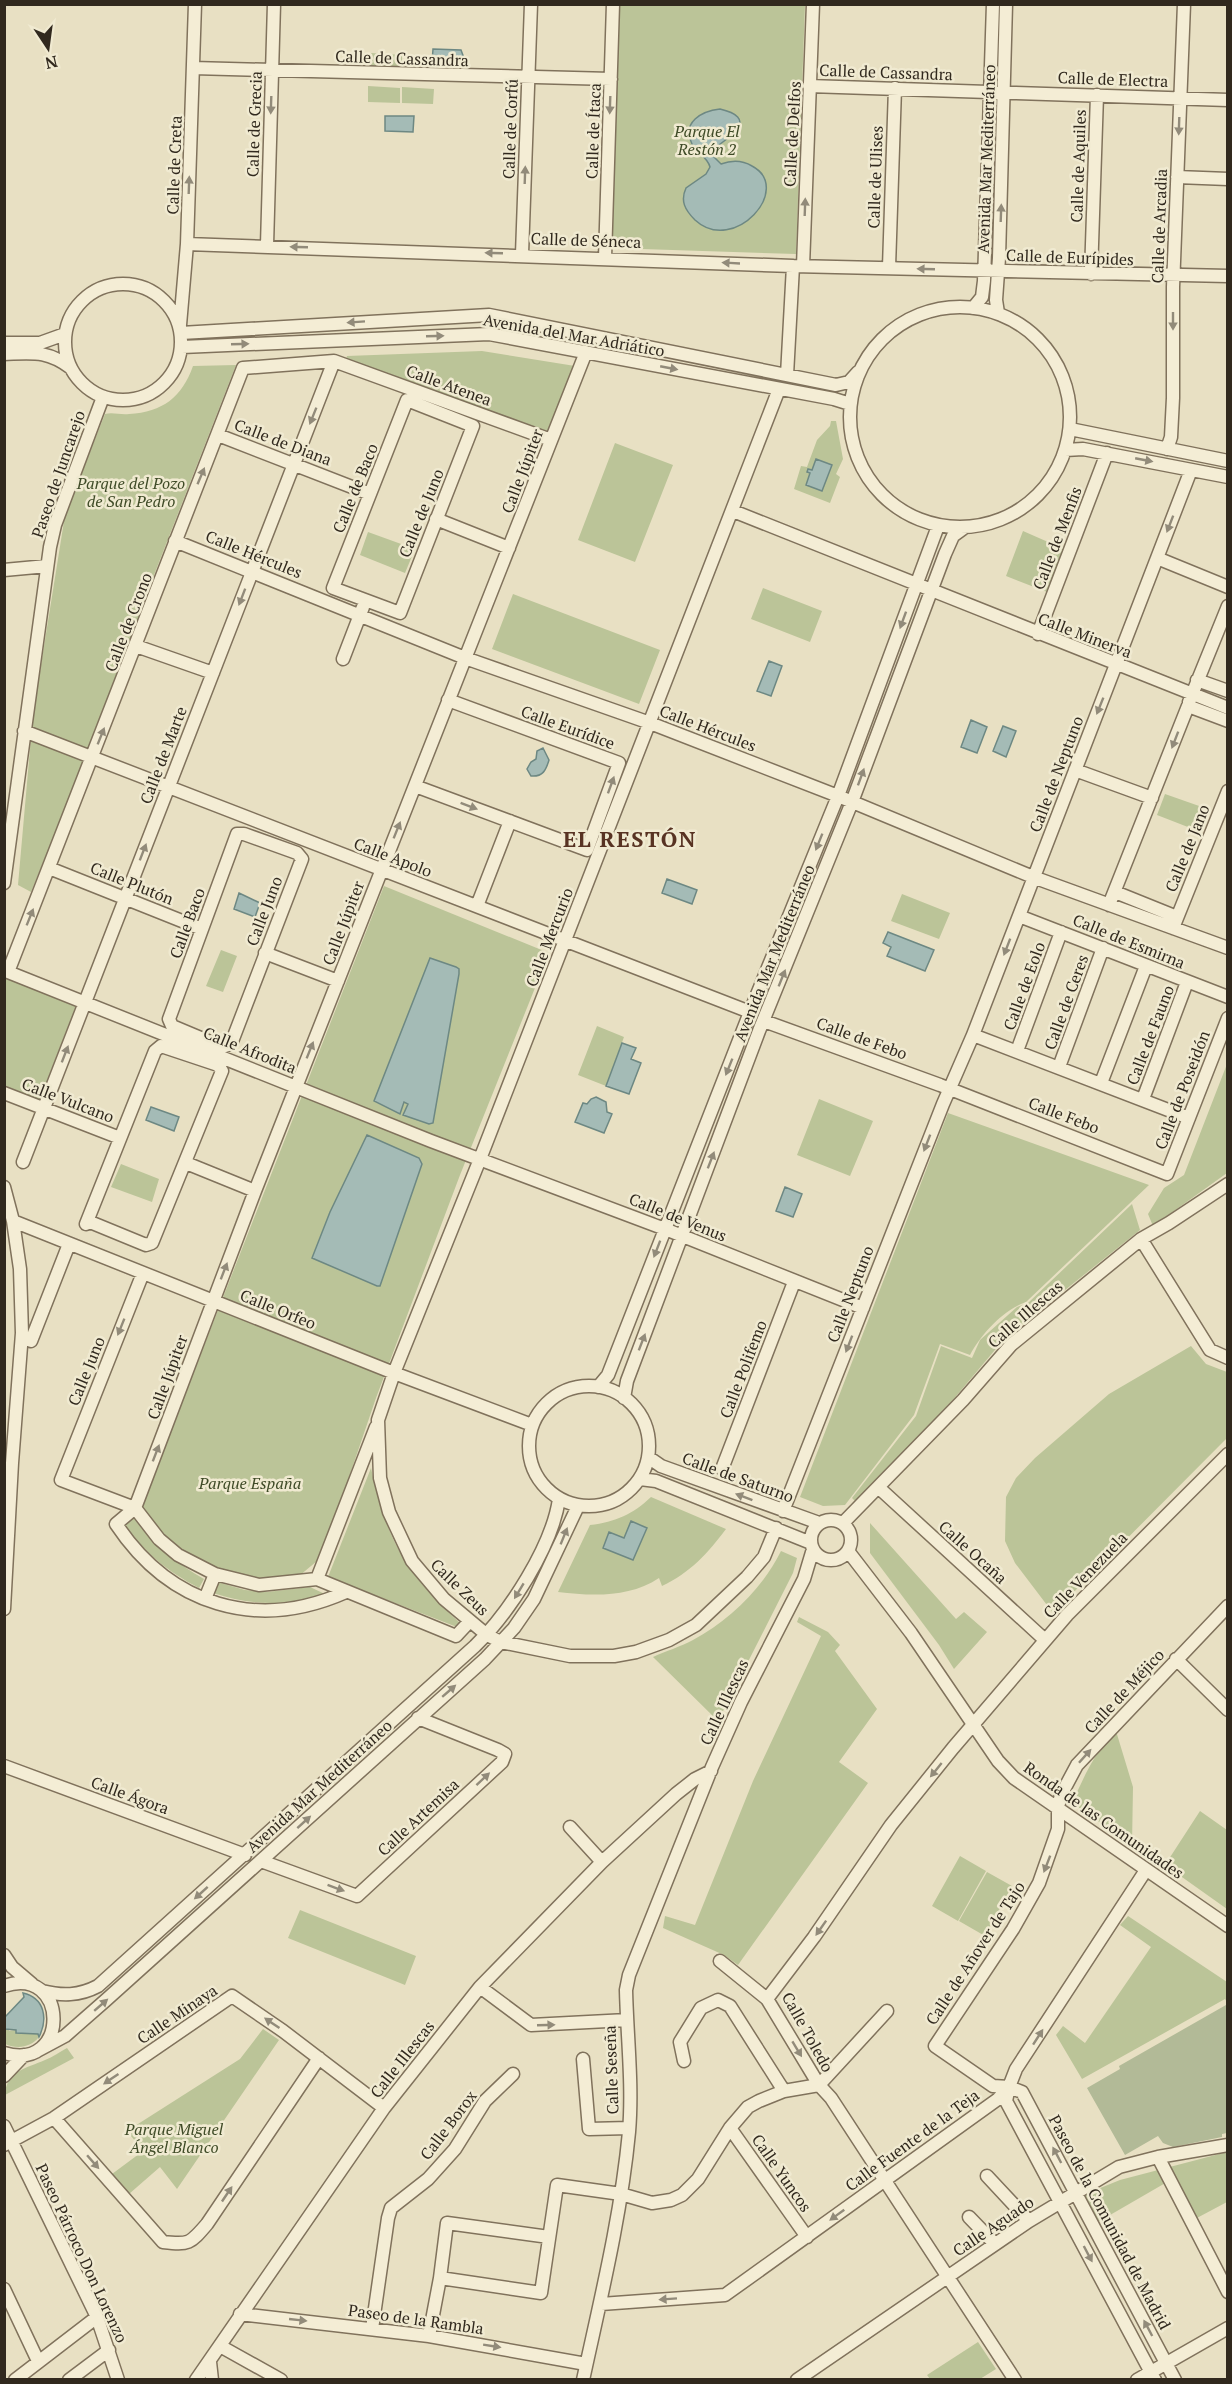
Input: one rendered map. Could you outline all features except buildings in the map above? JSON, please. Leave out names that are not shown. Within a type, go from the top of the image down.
[{"type":"street","name":"Calle de Creta","points":[[181,330],[187,244],[195,4]]},
{"type":"street","name":"Calle de Grecia","points":[[267,245],[274,4]]},
{"type":"street","name":"Calle de Corfú","points":[[522,254],[531,4]]},
{"type":"street","name":"Calle de Ítaca","points":[[605,258],[613,4]]},
{"type":"street","name":"Calle de Delfos","points":[[787,375],[798,266],[813,4]]},
{"type":"street","name":"Avenida Mar Mediterráneo","points":[[993,4],[997,92],[999,271],[996,300],[998,314]]},
{"type":"street","name":"Avenida Mar Mediterráneo","points":[[972,308],[982,297],[1006,4]]},
{"type":"street","name":"Calle de Arcadia","points":[[1167,449],[1171,437],[1173,398],[1174,276],[1184,4]]},
{"type":"street","name":"Calle de Cassandra","points":[[193,68],[610,79]]},
{"type":"street","name":"Calle de Cassandra","points":[[809,86],[997,92]]},
{"type":"street","name":"Calle de Ulises","points":[[889,267],[895,88]]},
{"type":"street","name":"Calle de Electra","points":[[997,92],[1227,100]]},
{"type":"street","name":"Calle de Aquiles","points":[[1091,274],[1097,95]]},
{"type":"street","points":[[1177,177],[1227,179]]},
{"type":"street","name":"Calle de Séneca","points":[[187,244],[984,271]]},
{"type":"street","name":"Calle de Eurípides","points":[[984,271],[1227,276]]},
{"type":"street","points":[[119,284],[139,286],[157,294],[171,308],[181,330],[182,346],[178,364],[168,379],[155,391],[138,399],[120,400],[103,397],[90,390],[71,368],[66,352],[65,334],[73,312],[83,300],[100,289],[119,284]]},
{"type":"street","points":[[972,308],[998,314],[1032,334],[1046,349],[1062,375],[1070,429],[1065,450],[1044,489],[1022,509],[994,522],[964,528],[938,526],[907,515],[881,495],[874,486],[861,468],[850,437],[850,404],[859,371],[878,342],[905,321],[938,309],[972,308]]},
{"type":"street","name":"Avenida del Mar Adriático","points":[[181,330],[489,315],[837,385],[849,382],[859,371]]},
{"type":"street","points":[[4,343],[40,343],[65,334]]},
{"type":"street","name":"Avenida del Mar Adriático","points":[[182,346],[489,334],[850,404]]},
{"type":"street","name":"Calle Júpiter","points":[[135,1508],[212,1301],[586,352]]},
{"type":"street","points":[[4,354],[42,353],[57,358],[71,368]]},
{"type":"street","name":"Calle Atenea","points":[[334,361],[551,441]]},
{"type":"street","name":"Calle de Crono","points":[[8,972],[243,368],[334,361]]},
{"type":"street","name":"Calle de Marte","points":[[24,1162],[334,361]]},
{"type":"street","name":"Calle Mercurio","points":[[394,1373],[565,941],[593,853],[632,768],[779,389]]},
{"type":"street","name":"Paseo de Juncarejo","points":[[4,883],[47,566],[55,525],[103,397]]},
{"type":"street","name":"Calle de Baco","points":[[333,588],[407,400]]},
{"type":"street","name":"Calle de Juno","points":[[333,588],[399,613],[473,426],[407,400]]},
{"type":"street","points":[[1070,429],[1227,461]]},
{"type":"street","name":"Calle de Diana","points":[[218,435],[370,494]]},
{"type":"street","points":[[1065,450],[1083,449],[1227,477]]},
{"type":"street","name":"Calle de Menfis","points":[[1038,634],[1107,453]]},
{"type":"street","name":"Calle de Neptuno","points":[[950,1089],[973,1035],[1191,470]]},
{"type":"street","points":[[733,511],[931,590]]},
{"type":"street","points":[[436,519],[509,548]]},
{"type":"street","name":"Avenida Mar Mediterráneo","points":[[598,1387],[608,1375],[750,1012],[838,796],[938,526]]},
{"type":"street","name":"Avenida Mar Mediterráneo","points":[[624,1398],[627,1381],[764,1021],[852,802],[931,590],[953,536],[964,528]]},
{"type":"street","name":"Calle Hércules","points":[[175,541],[465,658],[650,723],[838,796],[1033,877],[1109,905],[1175,923],[1227,948]]},
{"type":"street","points":[[1157,558],[1227,587]]},
{"type":"street","points":[[4,570],[47,566]]},
{"type":"street","name":"Calle Minerva","points":[[931,590],[1117,664],[1190,700],[1227,708]]},
{"type":"street","points":[[344,659],[365,600]]},
{"type":"street","points":[[1109,905],[1227,606]]},
{"type":"street","points":[[136,646],[213,673]]},
{"type":"street","points":[[1197,680],[1227,691]]},
{"type":"street","name":"Calle Eurídice","points":[[448,700],[619,763],[593,853]]},
{"type":"street","points":[[1190,700],[1227,721]]},
{"type":"street","name":"Calle Apolo","points":[[24,731],[750,1012]]},
{"type":"street","points":[[619,763],[632,768]]},
{"type":"street","points":[[1075,770],[1152,798]]},
{"type":"street","points":[[415,786],[593,853]]},
{"type":"street","name":"Calle de Jano","points":[[1175,923],[1222,825],[1227,791]]},
{"type":"street","points":[[477,906],[510,821]]},
{"type":"street","name":"Calle Juno","points":[[231,1044],[302,859],[297,853],[243,834],[237,834],[236,838]]},
{"type":"street","name":"Calle Baco","points":[[169,1019],[236,838]]},
{"type":"street","name":"Calle Plutón","points":[[49,868],[202,929]]},
{"type":"street","points":[[1115,892],[1175,923]]},
{"type":"street","name":"Calle de Esmirna","points":[[1019,916],[1227,997]]},
{"type":"street","name":"Calle de Eolo","points":[[1017,1051],[1061,932]]},
{"type":"street","name":"Calle de Ceres","points":[[1059,1067],[1103,948]]},
{"type":"street","points":[[265,953],[338,981]]},
{"type":"street","points":[[1101,1083],[1146,966]]},
{"type":"street","name":"Calle Afrodita","points":[[8,972],[480,1159]]},
{"type":"street","name":"Calle de Fauno","points":[[1143,1099],[1187,982]]},
{"type":"street","name":"Calle de Poseidón","points":[[1167,1174],[1227,1018]]},
{"type":"street","name":"Calle Afrodita","points":[[169,1019],[172,1026],[212,1043],[222,1047],[231,1044]]},
{"type":"street","name":"Calle de Febo","points":[[764,1021],[950,1089]]},
{"type":"street","points":[[973,1035],[1190,1118]]},
{"type":"street","name":"Calle Afrodita","points":[[120,1138],[156,1052],[161,1046],[166,1046],[218,1065],[221,1073],[186,1162]]},
{"type":"street","name":"Calle Febo","points":[[950,1089],[1167,1174]]},
{"type":"street","name":"Calle Neptuno","points":[[783,1511],[950,1089]]},
{"type":"street","name":"Calle Vulcano","points":[[4,1093],[120,1138]]},
{"type":"street","points":[[120,1138],[86,1224],[90,1222],[143,1244],[153,1243],[186,1162],[255,1191]]},
{"type":"street","name":"Calle de Venus","points":[[480,1159],[665,1228],[682,1237],[863,1308]]},
{"type":"street","name":"Calle Illescas","points":[[843,1523],[963,1400],[1011,1345],[1141,1239],[1227,1184]]},
{"type":"street","points":[[4,1187],[13,1221],[20,1269],[21,1333],[4,1610]]},
{"type":"street","name":"Calle Orfeo","points":[[13,1221],[394,1373],[532,1425]]},
{"type":"street","points":[[1141,1239],[1196,1332],[1210,1350],[1227,1358]]},
{"type":"street","points":[[31,1341],[69,1244]]},
{"type":"street","name":"Calle Juno","points":[[135,1508],[61,1480],[143,1273]]},
{"type":"street","name":"Calle Polifemo","points":[[722,1469],[794,1282]]},
{"type":"street","name":"Calle Zeus","points":[[394,1373],[378,1420],[380,1478],[389,1512],[404,1547],[421,1573],[444,1599],[470,1622],[501,1642],[570,1656],[614,1656],[636,1652],[669,1640],[696,1625],[747,1577],[764,1557],[776,1528]]},
{"type":"street","points":[[584,1386],[612,1390],[624,1398],[637,1409],[645,1424],[649,1440],[648,1457],[640,1479],[628,1492],[613,1502],[595,1506],[578,1506],[559,1499],[545,1489],[532,1467],[528,1442],[532,1425],[547,1402],[558,1394],[584,1386]]},
{"type":"street","points":[[316,1579],[378,1420]]},
{"type":"street","name":"Calle Venezuela","points":[[973,1725],[1067,1615],[1227,1454]]},
{"type":"street","name":"Calle de Saturno","points":[[648,1457],[661,1466],[819,1523]]},
{"type":"street","name":"Calle de Saturno","points":[[640,1479],[656,1481],[776,1528],[812,1546]]},
{"type":"street","name":"Calle Ocaña","points":[[878,1487],[1045,1640]]},
{"type":"street","name":"Avenida Mar Mediterráneo","points":[[4,1986],[24,1983],[58,1995],[78,1994],[98,1986],[487,1635],[508,1608],[532,1568],[557,1511],[559,1499]]},
{"type":"street","name":"Avenida Mar Mediterráneo","points":[[24,2055],[37,2051],[65,2036],[501,1642],[541,1586],[571,1516],[578,1506]]},
{"type":"street","points":[[346,1592],[313,1605],[282,1611],[241,1609],[205,1599],[151,1566],[134,1549],[116,1524],[135,1508],[159,1539],[178,1556],[215,1574],[259,1585],[316,1579],[456,1636],[470,1622]]},
{"type":"street","points":[[829,1519],[843,1523],[852,1536],[848,1551],[839,1558],[828,1560],[819,1556],[812,1546],[812,1532],[819,1523],[829,1519]]},
{"type":"street","name":"Calle Illescas","points":[[196,2379],[210,2362],[240,2314],[384,2108],[480,1987],[602,1862],[676,1794],[695,1779],[711,1771],[741,1702],[804,1579],[812,1546]]},
{"type":"street","name":"Ronda de las Comunidades","points":[[848,1551],[911,1632],[998,1761],[1014,1778],[1227,1926]]},
{"type":"street","name":"Calle Illescas","points":[[804,1579],[828,1560]]},
{"type":"street","points":[[205,1599],[215,1574]]},
{"type":"street","name":"Calle de Méjico","points":[[1058,1808],[1061,1795],[1077,1765],[1227,1606]]},
{"type":"street","points":[[1176,1659],[1227,1710]]},
{"type":"street","name":"Calle Artemisa","points":[[261,1861],[357,1896],[502,1762],[505,1754],[498,1750],[418,1718]]},
{"type":"street","name":"Calle Toledo","points":[[973,1725],[891,1826],[814,1937],[767,1999],[819,2085],[831,2098],[1015,2379]]},
{"type":"street","name":"Calle Ágora","points":[[4,1766],[245,1854]]},
{"type":"street","name":"Calle Seseña","points":[[583,2379],[601,2304],[621,2194],[629,2128],[626,1990],[629,1976],[711,1771]]},
{"type":"street","points":[[676,1794],[688,1800],[695,1809]]},
{"type":"street","name":"Calle de Añover de Tajo","points":[[935,2046],[1013,1929],[1039,1883],[1058,1829],[1058,1808]]},
{"type":"street","points":[[570,1827],[602,1862]]},
{"type":"street","name":"Calle Fuente de la Teja","points":[[601,2304],[725,2295],[998,2099],[1009,2087],[1016,2069],[1146,1870]]},
{"type":"street","points":[[4,1955],[12,1967],[50,2000],[54,2010],[55,2022],[52,2034],[37,2051]]},
{"type":"street","points":[[720,1961],[767,1999]]},
{"type":"street","points":[[480,1987],[531,2025],[627,2020]]},
{"type":"street","name":"Calle Minaya","points":[[8,2143],[54,2118],[232,1996],[320,2058],[384,2108]]},
{"type":"street","points":[[684,2061],[680,2042],[701,2008],[718,2000],[730,2006],[784,2091]]},
{"type":"street","points":[[440,2278],[541,2293],[557,2186],[621,2194],[651,2203],[671,2200],[682,2195],[698,2180],[730,2128],[753,2104],[784,2091],[819,2085],[887,2011]]},
{"type":"street","name":"Paseo de la Comunidad de Madrid","points":[[935,2046],[993,2086],[1009,2087],[1022,2092],[1175,2379]]},
{"type":"street","points":[[4,2053],[24,2055]]},
{"type":"street","points":[[4,2076],[24,2055]]},
{"type":"street","points":[[54,2118],[163,2242],[183,2245],[195,2238],[207,2224],[320,2058]]},
{"type":"street","points":[[583,2059],[589,2129],[629,2128]]},
{"type":"street","name":"Calle Borox","points":[[372,2328],[387,2218],[391,2208],[428,2179],[450,2155],[485,2101],[513,2074]]},
{"type":"street","name":"Paseo de la Comunidad de Madrid","points":[[1009,2087],[1006,2101],[1153,2375]]},
{"type":"street","name":"Paseo Párroco Don Lorenzo","points":[[4,2126],[8,2143],[97,2317],[118,2379]]},
{"type":"street","name":"Calle Yuncos","points":[[730,2128],[807,2236]]},
{"type":"street","name":"Calle Aguado","points":[[797,2379],[1029,2221],[1119,2167],[1158,2157],[1227,2145]]},
{"type":"street","points":[[1158,2157],[1227,2292]]},
{"type":"street","points":[[987,2176],[1029,2221]]},
{"type":"street","points":[[969,2217],[995,2244]]},
{"type":"street","points":[[429,2336],[447,2223],[549,2237]]},
{"type":"street","points":[[4,2289],[38,2361]]},
{"type":"street","name":"Paseo de la Rambla","points":[[240,2314],[429,2336],[586,2364]]},
{"type":"street","points":[[15,2379],[97,2317]]},
{"type":"street","points":[[1137,2379],[1153,2375],[1167,2363],[1227,2328]]},
{"type":"street","points":[[220,2346],[280,2379]]},
{"type":"street","points":[[69,2379],[109,2350]]},
{"type":"street","points":[[210,2362],[212,2379]]},
{"type":"green space","name":"Parque El Restón 2","points":[[618,5],[805,5],[796,254],[611,248]]},
{"type":"green space","points":[[371,53],[402,55],[402,70],[371,69]]},
{"type":"green space","points":[[368,86],[400,88],[400,103],[368,102]]},
{"type":"green space","points":[[402,87],[434,89],[433,104],[402,103]]},
{"type":"green space","points":[[482,351],[575,366],[548,438],[346,360],[347,356]]},
{"type":"green space","name":"Parque del Pozo de San Pedro","points":[[236,365],[154,575],[116,683],[31,892],[18,885],[33,715],[65,515],[105,414],[141,413],[161,406],[177,394],[193,366]]},
{"type":"green space","points":[[831,421],[836,421],[843,459],[836,474],[840,477],[830,503],[794,489],[801,466],[807,467],[817,440],[830,426]]},
{"type":"green space","points":[[615,443],[673,465],[635,562],[578,540]]},
{"type":"green space","points":[[1023,531],[1064,549],[1047,592],[1006,576]]},
{"type":"green space","points":[[368,532],[415,549],[405,573],[360,555]]},
{"type":"green space","points":[[763,588],[822,611],[810,642],[751,619]]},
{"type":"green space","points":[[513,594],[660,650],[639,704],[492,649]]},
{"type":"green space","points":[[1165,794],[1202,807],[1193,829],[1157,815]]},
{"type":"green space","name":"Parque España","points":[[384,886],[549,953],[460,1175],[376,1398],[332,1527],[317,1561],[299,1576],[258,1580],[223,1573],[187,1556],[161,1534],[141,1507]]},
{"type":"green space","points":[[902,894],[950,913],[939,939],[891,921]]},
{"type":"green space","points":[[221,950],[237,956],[223,992],[206,986]]},
{"type":"green space","points":[[5,978],[76,1006],[39,1101],[5,1087]]},
{"type":"green space","points":[[597,1026],[624,1037],[606,1086],[578,1075]]},
{"type":"green space","points":[[1227,1064],[1227,1173],[1153,1226],[1148,1214],[1164,1188],[1184,1175]]},
{"type":"green space","points":[[819,1099],[873,1121],[850,1176],[797,1155]]},
{"type":"green space","points":[[948,1113],[1149,1185],[1026,1302],[1001,1317],[980,1339],[970,1355],[940,1344],[914,1415],[845,1505],[823,1506],[800,1497]]},
{"type":"green space","points":[[121,1164],[159,1179],[152,1202],[111,1187]]},
{"type":"green space","points":[[1132,1204],[1140,1230],[1005,1338],[952,1401],[856,1502],[852,1498],[916,1416],[941,1346],[972,1358],[980,1340],[1017,1307],[1028,1303]]},
{"type":"green space","points":[[1191,1346],[1206,1364],[1227,1372],[1227,1438],[1053,1613],[1015,1563],[1005,1541],[1006,1497],[1016,1478],[1035,1458],[1109,1394]]},
{"type":"green space","points":[[371,1468],[384,1516],[401,1554],[425,1588],[460,1623],[457,1627],[328,1577]]},
{"type":"green space","points":[[651,1497],[726,1529],[698,1562],[662,1586],[659,1578],[635,1589],[610,1594],[558,1592],[590,1525],[624,1516]]},
{"type":"green space","points":[[133,1517],[165,1552],[204,1579],[199,1588],[166,1568],[148,1552],[124,1523]]},
{"type":"green space","points":[[870,1523],[956,1619],[964,1612],[987,1632],[954,1669],[939,1645],[870,1553]]},
{"type":"green space","points":[[781,1551],[797,1558],[793,1573],[718,1721],[653,1657],[693,1640],[732,1613],[765,1578]]},
{"type":"green space","points":[[217,1582],[245,1590],[267,1592],[310,1587],[327,1595],[284,1603],[256,1602],[213,1593]]},
{"type":"green space","points":[[799,1617],[828,1632],[840,1645],[835,1651],[877,1709],[839,1762],[868,1783],[738,1965],[724,1955],[663,1928],[665,1916],[695,1925],[753,1781],[821,1636],[797,1622]]},
{"type":"green space","points":[[1116,1731],[1133,1787],[1132,1845],[1072,1803],[1096,1756]]},
{"type":"green space","points":[[1200,1811],[1227,1830],[1227,1909],[1165,1865]]},
{"type":"green space","points":[[960,1856],[986,1871],[958,1921],[932,1906]]},
{"type":"green space","points":[[987,1872],[1012,1886],[985,1936],[959,1921]]},
{"type":"green space","points":[[300,1910],[416,1956],[405,1985],[288,1938]]},
{"type":"green space","points":[[1128,1916],[1227,1982],[1227,2002],[1225,1999],[1082,2079],[1056,2035],[1063,2026],[1085,2043],[1151,1947],[1120,1925]]},
{"type":"green space","points":[[1226,2005],[1227,2133],[1222,2134],[1222,2137],[1173,2147],[1163,2143],[1158,2136],[1125,2155],[1087,2088],[1120,2069],[1119,2066]]},
{"type":"green space","points":[[8,2028],[9,2031],[16,2030],[17,2033],[38,2034],[39,2037],[27,2045],[10,2046],[5,2044],[4,2029]]},
{"type":"green space","name":"Parque Miguel Ángel Blanco","points":[[263,2029],[279,2040],[177,2189],[160,2167],[129,2194],[112,2174],[143,2151],[127,2131],[240,2059]]},
{"type":"green space","points":[[67,2048],[74,2058],[5,2095],[6,2087],[13,2075]]},
{"type":"green space","points":[[1227,2152],[1227,2202],[1195,2219],[1174,2178],[1098,2222],[1083,2195],[1120,2180]]},
{"type":"green space","points":[[978,2342],[996,2369],[980,2379],[930,2379],[927,2375]]},
{"type":"water","points":[[433,49],[461,50],[464,58],[460,64],[432,63]]},
{"type":"water","points":[[720,109],[738,117],[740,122],[735,132],[716,147],[714,157],[721,164],[737,161],[752,166],[763,176],[766,189],[763,202],[754,215],[741,225],[726,230],[710,229],[695,220],[686,209],[684,201],[686,188],[706,174],[710,167],[707,160],[692,144],[689,136],[691,124],[700,115]]},
{"type":"water","points":[[385,116],[414,116],[413,132],[385,131]]},
{"type":"water","points":[[816,459],[832,465],[822,491],[806,485],[810,473],[807,472],[808,469],[812,470]]},
{"type":"water","points":[[769,661],[782,666],[771,696],[757,691]]},
{"type":"water","points":[[971,720],[987,727],[977,753],[961,747]]},
{"type":"water","points":[[1003,726],[1016,731],[1006,757],[993,751]]},
{"type":"water","points":[[543,748],[549,760],[547,767],[541,774],[531,776],[527,769],[536,759],[537,751]]},
{"type":"water","points":[[667,879],[697,890],[692,904],[662,893]]},
{"type":"water","points":[[239,893],[260,903],[255,917],[234,909]]},
{"type":"water","points":[[888,932],[934,950],[925,971],[887,956],[891,947],[883,943]]},
{"type":"water","points":[[430,958],[456,967],[459,969],[459,974],[433,1123],[429,1124],[403,1115],[408,1104],[404,1102],[400,1114],[374,1101]]},
{"type":"water","points":[[622,1043],[636,1048],[631,1059],[641,1063],[629,1094],[606,1086]]},
{"type":"water","points":[[596,1097],[606,1102],[607,1112],[612,1114],[604,1133],[575,1122],[583,1103],[587,1104]]},
{"type":"water","points":[[151,1107],[179,1117],[174,1131],[146,1120]]},
{"type":"water","points":[[367,1135],[419,1158],[422,1164],[380,1286],[312,1258],[330,1212]]},
{"type":"water","points":[[785,1187],[802,1194],[793,1217],[776,1211]]},
{"type":"water","points":[[631,1521],[647,1528],[633,1560],[603,1548],[609,1532],[624,1538]]},
{"type":"water","points":[[23,1993],[36,1999],[43,2010],[42,2030],[39,2037],[38,2034],[16,2033],[16,2030],[5,2029],[5,2017],[24,1997]]},
{"type":"district","name":"EL RESTÓN","points":[[630,838]]}]
